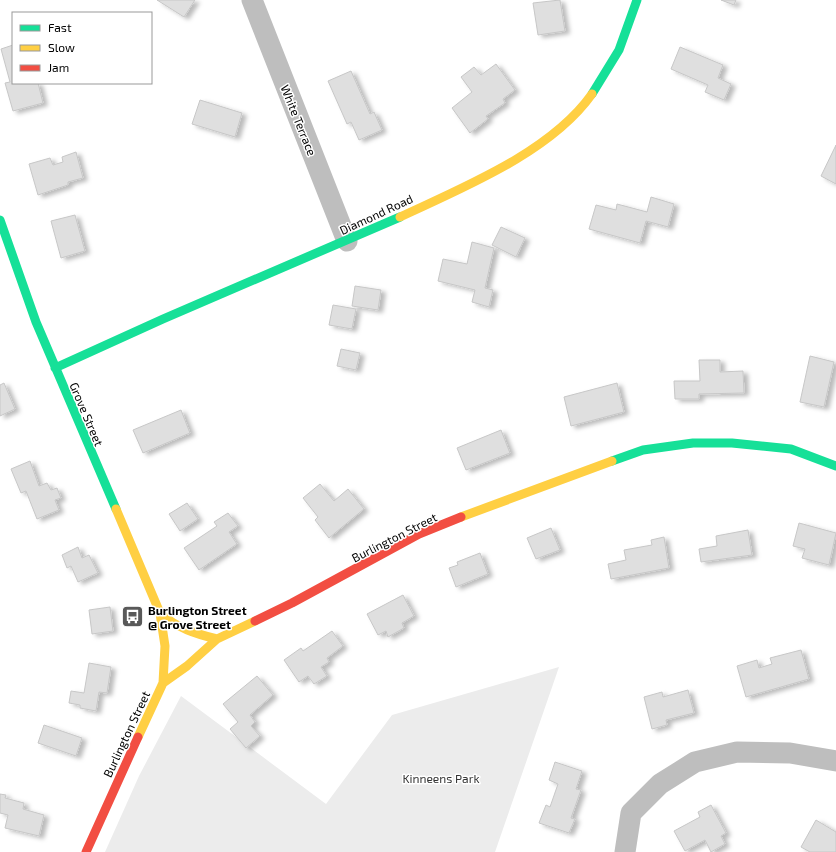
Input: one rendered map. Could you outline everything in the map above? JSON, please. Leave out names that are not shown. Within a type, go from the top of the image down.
[{"type":"street","name":"White Terrace","points":[[252,0],[347,241]]},
{"type":"street","name":"Diamond Road","points":[[55,368],[177,313],[347,241],[419,208],[530,152],[567,122],[594,91],[618,52],[632,22],[637,0]]},
{"type":"street","name":"Grove Street","points":[[0,220],[36,322],[160,613],[165,646],[163,683]]},
{"type":"street","name":"Burlington Street","points":[[86,852],[163,683],[187,666],[217,639],[292,603],[420,534],[512,497],[643,450],[693,443],[732,443],[791,448],[836,466]]},
{"type":"street","name":"Grove Street","points":[[160,613],[170,622],[191,633],[217,639]]},
{"type":"street","points":[[625,852],[631,813],[660,784],[695,762],[737,752],[790,753],[836,761]]},
{"type":"green space","name":"Kinneens Park","points":[[559,667],[495,852],[105,852],[139,776],[181,696],[326,804],[392,715]]},
{"type":"building","points":[[157,0],[195,0],[184,17]]},
{"type":"building","points":[[560,0],[565,31],[538,35],[533,3]]},
{"type":"building","points":[[721,0],[736,0],[734,5]]},
{"type":"building","points":[[12,45],[12,84],[38,84],[43,103],[13,111],[5,83],[10,82],[1,49]]},
{"type":"building","points":[[680,47],[723,65],[718,78],[731,84],[724,100],[705,92],[708,85],[671,69]]},
{"type":"building","points":[[496,64],[515,90],[503,99],[505,103],[486,116],[488,119],[470,133],[452,108],[472,92],[461,77],[474,67],[481,75]]},
{"type":"building","points":[[351,71],[370,114],[374,112],[382,130],[359,140],[351,122],[347,124],[328,81]]},
{"type":"building","points":[[200,100],[242,113],[235,137],[192,124]]},
{"type":"building","points":[[836,145],[836,184],[821,176]]},
{"type":"building","points":[[76,152],[83,178],[68,182],[68,185],[38,195],[29,164],[50,158],[53,165],[63,162],[62,157]]},
{"type":"building","points":[[651,197],[674,204],[668,227],[646,221],[640,243],[589,229],[596,205],[616,210],[617,204],[647,212]]},
{"type":"building","points":[[75,215],[85,251],[61,258],[51,221]]},
{"type":"building","points":[[501,227],[525,238],[516,257],[492,245]]},
{"type":"building","points":[[472,242],[494,248],[485,288],[493,290],[489,307],[472,302],[475,290],[438,281],[443,259],[467,264]]},
{"type":"building","points":[[355,286],[381,290],[378,310],[352,306]]},
{"type":"building","points":[[333,305],[356,309],[352,329],[329,325]]},
{"type":"building","points":[[341,349],[360,353],[356,370],[337,366]]},
{"type":"building","points":[[810,356],[834,362],[824,407],[800,402]]},
{"type":"building","points":[[699,360],[720,360],[720,372],[743,371],[744,393],[699,394],[699,399],[675,399],[674,381],[700,381]]},
{"type":"building","points":[[4,383],[15,409],[0,416],[0,385]]},
{"type":"building","points":[[617,383],[624,412],[571,426],[564,397]]},
{"type":"building","points":[[181,410],[190,433],[143,453],[133,430]]},
{"type":"building","points":[[501,430],[510,453],[466,470],[457,448]]},
{"type":"building","points":[[30,461],[39,486],[47,483],[51,490],[57,488],[61,498],[55,500],[59,510],[37,519],[26,491],[21,493],[11,469]]},
{"type":"building","points":[[320,484],[334,501],[348,489],[364,509],[329,538],[315,520],[318,517],[303,498]]},
{"type":"building","points":[[187,503],[198,519],[180,531],[169,514]]},
{"type":"building","points":[[228,513],[238,526],[229,532],[237,544],[199,570],[184,548],[217,526],[214,522]]},
{"type":"building","points":[[799,523],[836,533],[829,565],[802,558],[805,549],[793,546]]},
{"type":"building","points":[[551,528],[560,550],[536,559],[527,538]]},
{"type":"building","points":[[748,530],[752,555],[701,562],[699,549],[717,546],[716,536]]},
{"type":"building","points":[[664,537],[669,568],[611,579],[608,564],[626,560],[624,550],[652,545],[651,540]]},
{"type":"building","points":[[78,547],[82,558],[89,555],[98,573],[78,582],[71,566],[67,568],[62,555]]},
{"type":"building","points":[[480,553],[488,574],[456,587],[449,568],[458,565],[457,562]]},
{"type":"building","points":[[403,595],[414,616],[402,623],[404,628],[388,637],[386,631],[378,635],[367,614]]},
{"type":"building","points":[[110,607],[113,631],[92,634],[89,610]]},
{"type":"building","points":[[332,631],[343,646],[327,658],[329,662],[321,667],[327,676],[314,684],[308,676],[299,682],[284,660],[301,648],[303,651]]},
{"type":"building","points":[[801,650],[809,679],[746,697],[737,666],[757,660],[759,668],[772,664],[770,658]]},
{"type":"building","points":[[89,663],[111,667],[107,693],[99,692],[96,711],[80,708],[80,705],[69,703],[71,691],[84,693]]},
{"type":"building","points":[[257,676],[273,695],[250,715],[255,722],[251,726],[260,736],[246,748],[230,729],[238,722],[223,704]]},
{"type":"building","points":[[688,690],[694,713],[666,720],[667,725],[652,729],[644,697],[662,692],[663,697]]},
{"type":"building","points":[[44,725],[82,738],[76,756],[38,743]]},
{"type":"building","points":[[555,762],[582,771],[576,789],[581,790],[571,818],[575,819],[569,833],[539,823],[546,805],[550,807],[558,784],[549,780]]},
{"type":"building","points":[[0,794],[6,795],[5,798],[24,803],[23,809],[44,815],[39,836],[5,828],[8,815],[0,813]]},
{"type":"building","points":[[711,805],[726,833],[721,836],[725,844],[711,852],[705,840],[685,851],[674,831],[700,817],[698,812]]},
{"type":"building","points":[[816,820],[836,832],[836,852],[810,852],[801,847]]},
{"type":"traffic: fast","points":[[592,94],[619,50],[637,0]]},
{"type":"traffic: fast","points":[[55,368],[163,319],[400,217]]},
{"type":"traffic: fast","points":[[0,220],[36,322],[116,509]]},
{"type":"traffic: fast","points":[[612,461],[643,450],[693,443],[732,443],[791,449],[836,466]]},
{"type":"traffic: slow","points":[[400,217],[478,180],[505,166],[530,150],[554,133],[575,115],[592,94]]},
{"type":"traffic: slow","points":[[461,517],[612,461]]},
{"type":"traffic: slow","points":[[116,509],[160,613],[165,646],[163,683]]},
{"type":"traffic: slow","points":[[160,613],[173,623],[187,630],[217,639]]},
{"type":"traffic: slow","points":[[138,737],[163,683],[187,666],[217,639],[255,621]]},
{"type":"traffic: jam","points":[[255,621],[292,603],[419,534],[461,517]]},
{"type":"traffic: jam","points":[[86,852],[138,737]]},
{"type":"place","name":"Burlington Street @ Grove Street","points":[[132,617]]}]
